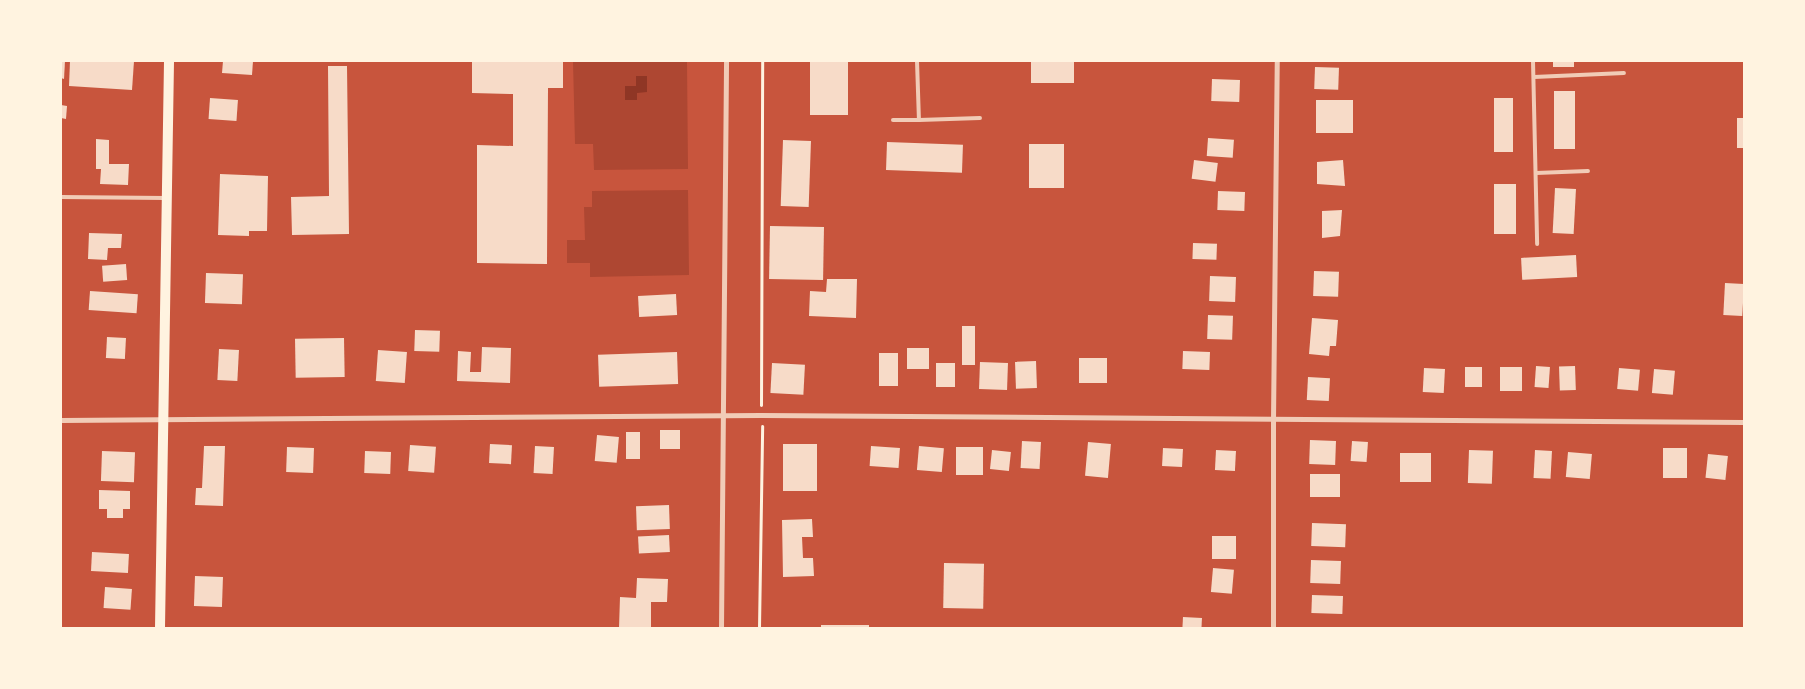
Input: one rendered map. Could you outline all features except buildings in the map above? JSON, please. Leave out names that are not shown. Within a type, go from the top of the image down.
[{"type":"main road","points":[[160,628],[169,61]]},
{"type":"street","points":[[721,628],[726,61]]},
{"type":"street","points":[[1273,628],[1277,61]]},
{"type":"street","points":[[61,420],[761,415],[1744,422]]},
{"type":"lane","points":[[917,61],[918,120]]},
{"type":"lane","points":[[1533,61],[1537,244]]},
{"type":"lane","points":[[1534,77],[1624,72]]},
{"type":"lane","points":[[893,120],[980,118]]},
{"type":"lane","points":[[1536,173],[1588,171]]},
{"type":"lane","points":[[61,197],[167,198]]},
{"type":"path","points":[[758,628],[763,443],[761,415],[762,61]]},
{"type":"shaded area","points":[[573,61],[687,61],[688,169],[594,170],[593,144],[575,144]]},
{"type":"shaded area","points":[[636,76],[647,76],[647,92],[637,93],[637,100],[625,100],[625,86],[636,86]]},
{"type":"shaded area","points":[[688,190],[689,275],[590,277],[590,263],[567,263],[567,240],[585,240],[584,207],[592,207],[592,191]]}]
